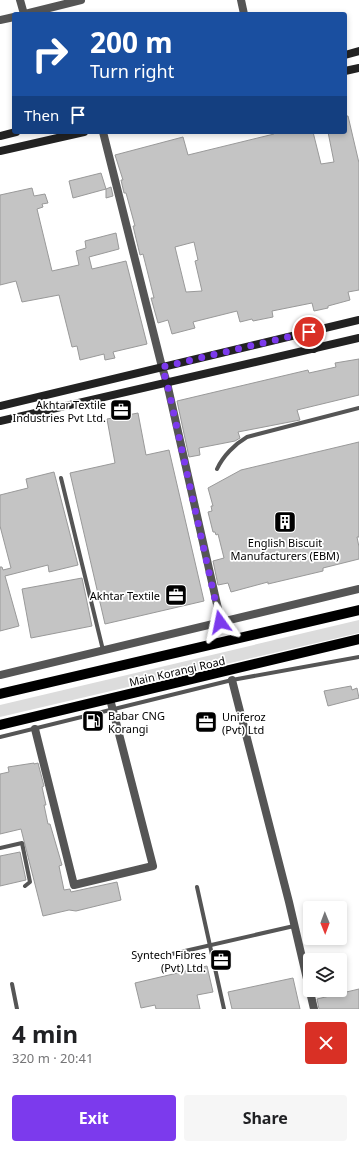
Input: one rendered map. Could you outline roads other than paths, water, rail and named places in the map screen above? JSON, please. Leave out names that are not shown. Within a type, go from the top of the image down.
[{"type":"main road","name":"Main Korangi Road","points":[[0,694],[359,610]]},
{"type":"main road","name":"Main Korangi Road","points":[[0,725],[111,704],[359,639]]},
{"type":"street","points":[[20,0],[23,12]]},
{"type":"street","points":[[32,12],[81,0]]},
{"type":"street","points":[[241,0],[244,12]]},
{"type":"street","points":[[0,20],[12,17]]},
{"type":"street","points":[[347,54],[359,51]]},
{"type":"street","points":[[347,71],[359,68]]},
{"type":"street","points":[[0,136],[12,133]]},
{"type":"street","points":[[0,151],[75,134]]},
{"type":"street","points":[[104,134],[167,383],[220,622]]},
{"type":"street","points":[[0,406],[359,320]]},
{"type":"street","points":[[309,332],[314,349]]},
{"type":"street","points":[[0,421],[359,338]]},
{"type":"street","points":[[0,675],[359,590]]},
{"type":"street","points":[[232,680],[314,1009]]},
{"type":"street","points":[[35,729],[74,885],[153,866],[111,704]]},
{"type":"lane","points":[[218,469],[221,461],[247,437],[359,408]]},
{"type":"lane","points":[[61,478],[103,650]]},
{"type":"lane","points":[[0,737],[35,729],[111,704],[359,657]]},
{"type":"lane","points":[[0,848],[22,843],[30,882],[25,886]]},
{"type":"lane","points":[[196,887],[224,1009]]},
{"type":"lane","points":[[163,956],[294,926]]},
{"type":"lane","points":[[12,984],[17,1009]]},
{"type":"place","name":"Akhtar Textile Industries Pvt Ltd.","points":[[121,410]]},
{"type":"place","name":"English Biscuit Manufacturers (EBM)","points":[[285,522]]},
{"type":"place","name":"Akhtar Textile","points":[[176,595]]},
{"type":"place","name":"Babar CNG Korangi","points":[[93,721]]},
{"type":"place","name":"Uniferoz (Pvt) Ltd","points":[[206,722]]},
{"type":"place","name":"Syntech Fibres (Pvt) Ltd.","points":[[221,960]]}]
